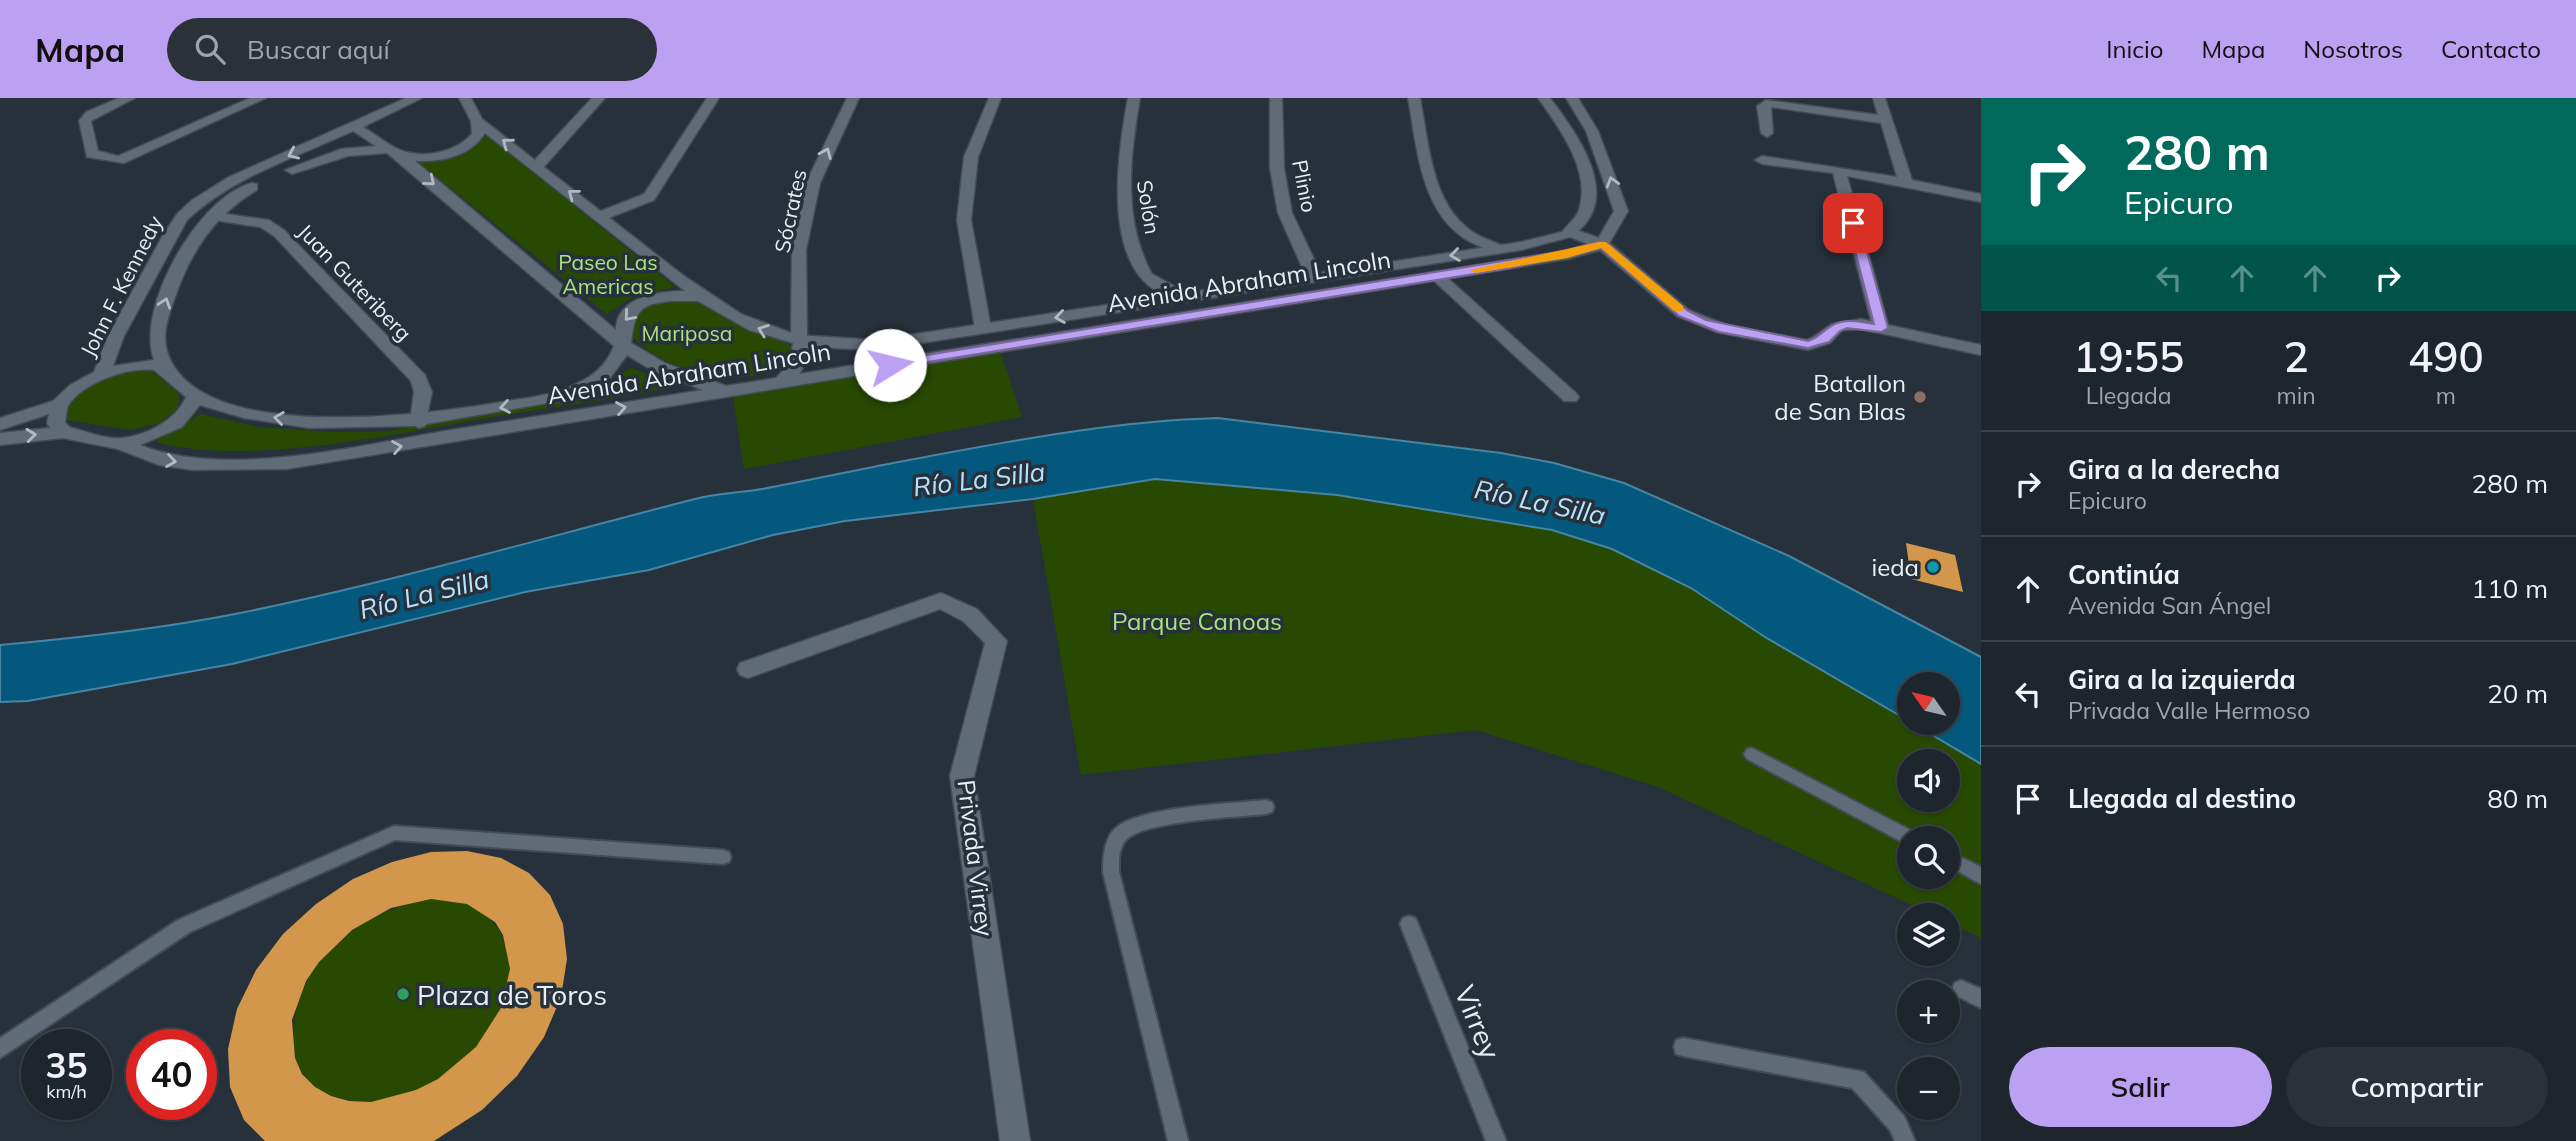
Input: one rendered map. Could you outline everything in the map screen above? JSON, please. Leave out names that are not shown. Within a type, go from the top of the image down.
[{"type":"street","points":[[129,98],[90,115],[85,121],[92,154],[119,160],[260,98]]},
{"type":"street","name":"John F. Kennedy","points":[[0,424],[59,405],[76,389],[101,375],[116,336],[182,217],[234,180],[416,98]]},
{"type":"street","points":[[465,98],[477,121],[704,296]]},
{"type":"street","points":[[537,166],[599,98]]},
{"type":"street","points":[[601,216],[649,197],[713,98]]},
{"type":"street","name":"Sócrates","points":[[780,383],[800,363],[803,346],[799,339],[799,250],[813,183],[853,98]]},
{"type":"street","points":[[983,328],[964,220],[971,157],[995,98]]},
{"type":"street","name":"Solón","points":[[1134,98],[1124,149],[1122,182],[1128,231],[1144,274],[1153,283],[1185,298]]},
{"type":"street","name":"Plinio","points":[[1276,98],[1277,168],[1286,213],[1314,276]]},
{"type":"street","points":[[1415,98],[1432,183],[1448,216],[1471,237],[1499,249]]},
{"type":"street","points":[[1544,98],[1565,126],[1580,159],[1589,197],[1585,214],[1569,232],[1602,244],[1683,313],[1723,330],[1808,345],[1824,340],[1836,328],[1861,324],[1981,350]]},
{"type":"street","points":[[1572,98],[1592,131],[1621,211],[1602,244]]},
{"type":"street","points":[[1879,98],[1906,183]]},
{"type":"street","points":[[1767,133],[1763,106],[1770,103],[1886,120]]},
{"type":"street","name":"John F. Kennedy","points":[[165,369],[156,341],[157,326],[174,275],[198,231],[236,195],[317,160],[346,152],[432,157],[464,147],[479,134],[477,121]]},
{"type":"street","points":[[355,127],[395,153],[623,345],[659,367],[723,391]]},
{"type":"street","points":[[1762,160],[1839,170],[1981,198]]},
{"type":"street","points":[[1839,170],[1881,328]]},
{"type":"street","name":"Juan Guteriberg","points":[[212,216],[264,223],[278,233],[419,379],[423,392],[419,422]]},
{"type":"street","name":"Avenida Abraham Lincoln","points":[[165,369],[195,395],[218,405],[273,418],[337,425],[419,422],[555,398],[577,391],[614,365],[623,345],[621,326],[631,312],[640,304],[669,296],[704,296],[757,328],[799,339],[839,346],[876,345],[1499,249],[1557,238],[1569,232]]},
{"type":"street","name":"Avenida Abraham Lincoln","points":[[62,432],[122,443],[159,459],[193,464],[287,463],[1567,255],[1602,244]]},
{"type":"street","points":[[1437,276],[1570,397]]},
{"type":"street","points":[[101,375],[138,366],[165,369]]},
{"type":"street","points":[[122,443],[158,432],[179,421],[187,414],[195,395]]},
{"type":"street","points":[[0,439],[62,432],[57,423],[59,405]]},
{"type":"street","name":"Privada Virrey","points":[[748,669],[941,601],[970,615],[996,641],[962,776],[1015,1141]]},
{"type":"lane","points":[[1752,754],[1897,831]]},
{"type":"lane","points":[[1178,1141],[1111,872],[1111,850],[1123,832],[1144,822],[1266,807]]},
{"type":"lane","points":[[0,1049],[184,926],[394,833],[723,857]]},
{"type":"lane","points":[[1960,865],[1981,876]]},
{"type":"lane","name":"Virrey","points":[[1409,924],[1496,1141]]},
{"type":"lane","points":[[1961,989],[1981,999]]},
{"type":"lane","points":[[1683,1046],[1857,1079],[1897,1123],[1905,1141]]},
{"type":"green space","name":"Paseo Las Americas","points":[[487,136],[675,287],[634,296],[607,314],[418,162],[445,158]]},
{"type":"green space","name":"Mariposa","points":[[661,300],[697,300],[747,331],[786,342],[796,351],[790,367],[770,373],[726,376],[681,367],[661,358],[643,346],[628,331],[640,311]]},
{"type":"green space","points":[[1000,351],[1022,417],[744,469],[733,397]]},
{"type":"green space","points":[[146,366],[179,394],[178,408],[161,423],[130,430],[61,419],[79,396],[97,382]]},
{"type":"green space","points":[[631,368],[670,383],[670,387],[367,439],[278,450],[193,449],[155,442],[201,414],[258,427],[333,432],[388,431],[565,400],[587,393]]},
{"type":"green space","name":"Parque Canoas","points":[[1155,479],[1276,487],[1412,505],[1552,530],[1612,549],[1691,588],[1765,637],[1897,715],[1897,735],[1932,735],[1955,749],[1897,749],[1897,812],[1960,812],[1960,752],[1981,764],[1981,938],[1960,928],[1960,903],[1907,903],[1658,787],[1476,730],[1081,775],[1033,499]]},
{"type":"green space","name":"Plaza de Toros","points":[[431,899],[468,904],[488,917],[502,935],[507,950],[508,982],[499,1013],[481,1041],[457,1066],[428,1085],[397,1097],[364,1102],[325,1093],[305,1077],[297,1063],[294,1046],[295,1017],[303,991],[315,967],[354,929],[404,905]]},
{"type":"water","name":"Río La Silla","points":[[1218,418],[1501,453],[1554,463],[1624,483],[1789,556],[1981,657],[1981,764],[1960,749],[1932,735],[1960,735],[1960,672],[1897,672],[1897,714],[1765,637],[1691,588],[1612,549],[1552,530],[1337,495],[1155,479],[1033,499],[845,521],[773,535],[649,570],[525,592],[232,664],[28,701],[0,702],[0,645],[118,632],[235,614],[408,574],[703,497],[762,489],[1063,433]]},
{"type":"building","name":"ieda","points":[[1906,543],[1955,555],[1963,592],[1911,579]]},
{"type":"building","points":[[467,851],[501,858],[529,873],[550,895],[563,924],[567,959],[561,997],[544,1037],[517,1076],[482,1110],[434,1141],[265,1141],[244,1120],[230,1087],[228,1049],[237,1009],[256,970],[283,934],[316,904],[353,879],[392,862],[431,852]],"holes":[[[431,899],[467,904],[495,922],[503,935],[510,969],[501,1008],[476,1047],[438,1079],[416,1090],[371,1102],[349,1101],[331,1096],[315,1087],[302,1074],[295,1058],[292,1020],[306,981],[319,962],[352,930],[391,908]]]},
{"type":"slow traffic","points":[[1476,270],[1567,255],[1602,244],[1679,309]]},
{"type":"place","name":"Batallon de San Blas","points":[[1920,397]]},
{"type":"place","name":"ieda","points":[[1933,567]]},
{"type":"place","name":"Plaza de Toros","points":[[403,994]]},
{"type":"route","points":[[890,365],[1567,255],[1602,244],[1683,313],[1723,330],[1808,345],[1824,340],[1836,328],[1847,324],[1881,328],[1853,223]]}]
